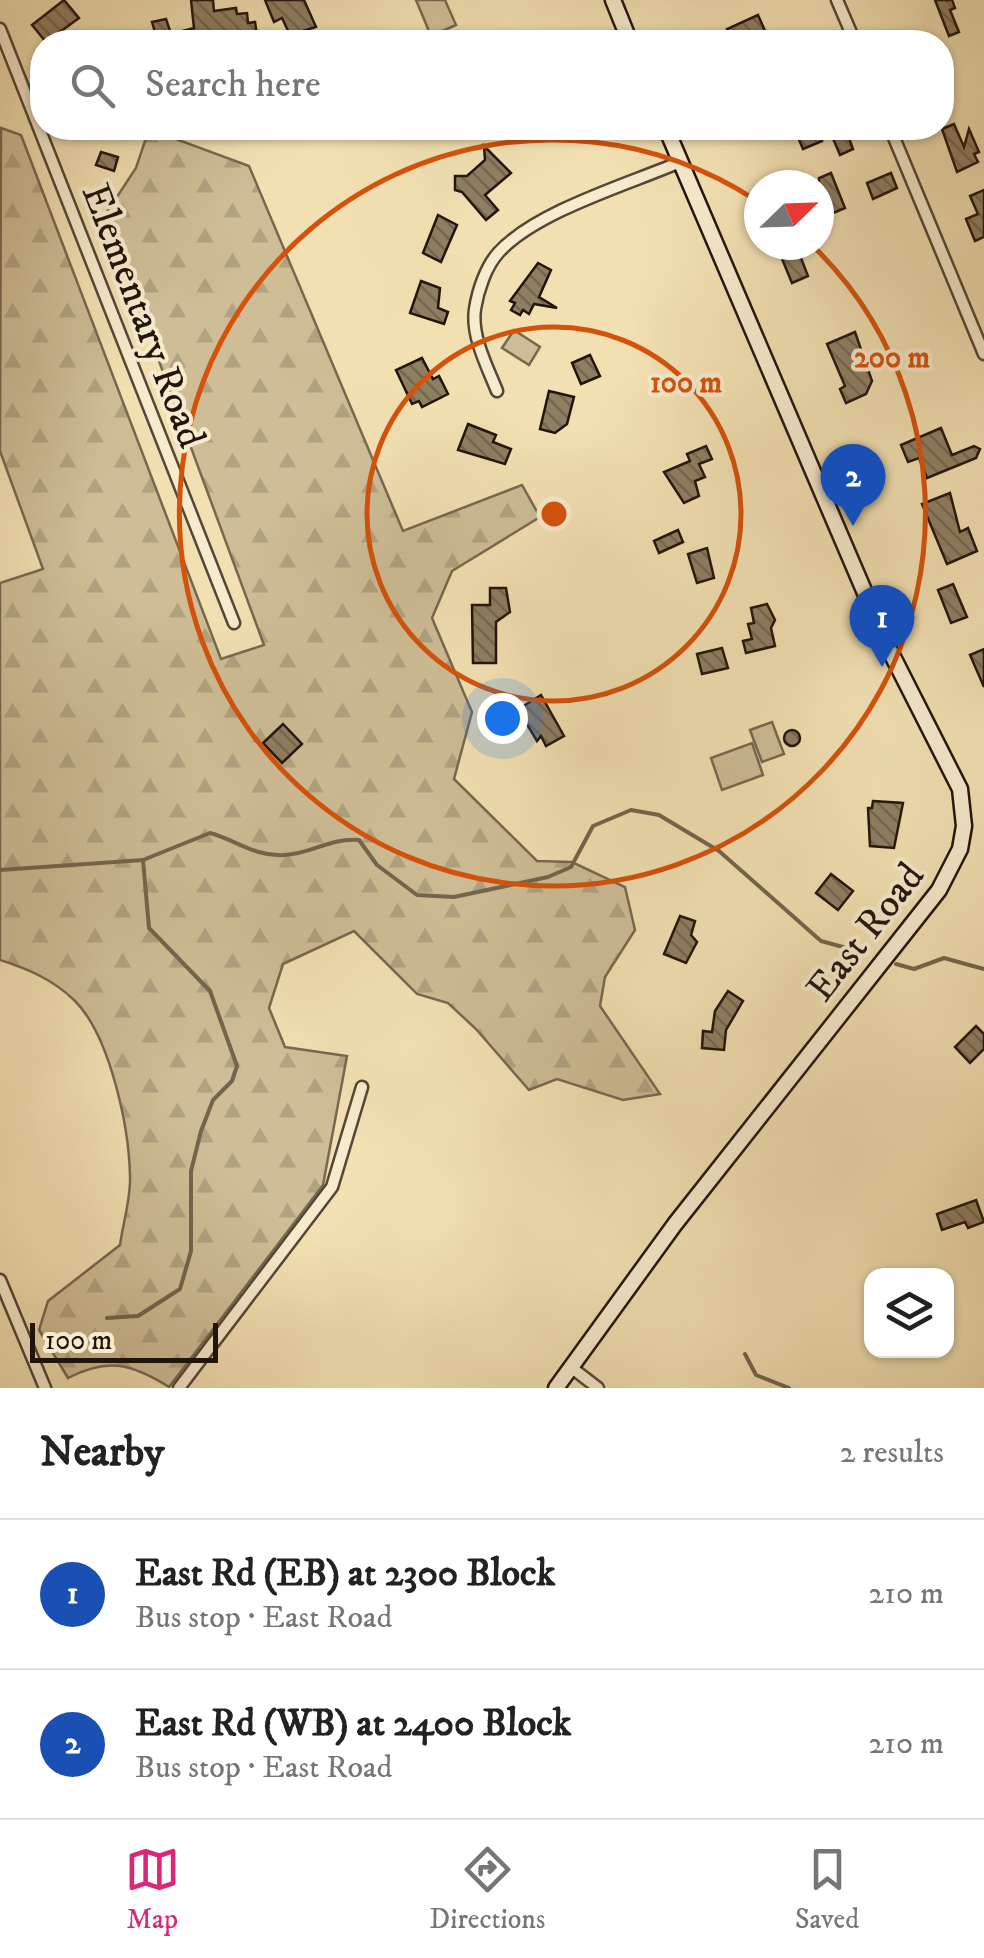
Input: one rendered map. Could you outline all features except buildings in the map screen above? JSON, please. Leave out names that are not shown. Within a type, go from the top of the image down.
[{"type":"main road","points":[[612,0],[625,30]]},
{"type":"main road","name":"East Road","points":[[556,1388],[675,1224],[939,890],[956,861],[964,826],[960,789],[888,649],[671,140]]},
{"type":"street","points":[[837,0],[850,30]]},
{"type":"street","name":"Elementary Road","points":[[0,29],[30,105]]},
{"type":"street","name":"Elementary Road","points":[[44,140],[234,623]]},
{"type":"street","points":[[895,140],[984,354]]},
{"type":"street","points":[[497,391],[478,344],[475,311],[488,266],[501,250],[537,224],[680,162]]},
{"type":"street","points":[[180,1388],[332,1187],[362,1087]]},
{"type":"street","points":[[0,1280],[46,1388]]},
{"type":"street","points":[[572,1368],[598,1388]]},
{"type":"green space","points":[[416,0],[445,0],[456,25],[428,30]]},
{"type":"green space","points":[[1,128],[21,135],[221,659],[264,645],[105,215],[136,168],[145,140],[179,140],[249,166],[403,531],[522,485],[540,517],[452,571],[432,618],[472,712],[454,779],[537,861],[572,862],[625,887],[635,930],[605,977],[600,1006],[660,1094],[623,1100],[557,1079],[529,1090],[448,1003],[417,994],[354,931],[283,964],[269,1008],[285,1047],[347,1056],[323,1185],[169,1387],[120,1366],[96,1367],[68,1378],[39,1330],[48,1301],[120,1245],[130,1176],[115,1083],[87,1016],[48,980],[0,960],[0,583],[43,569],[0,451]]},
{"type":"green space","points":[[514,330],[540,347],[529,365],[502,348]]},
{"type":"green space","points":[[772,722],[784,754],[762,762],[750,730]]},
{"type":"green space","points":[[752,743],[763,775],[722,790],[711,758]]},
{"type":"waterway","points":[[0,870],[143,860],[210,833],[274,855],[359,840],[377,865],[417,895],[454,897],[548,877],[571,867],[593,826],[631,810],[659,815],[719,851],[821,941],[865,953]]},
{"type":"waterway","points":[[107,1318],[138,1316],[180,1289],[191,1251],[191,1171],[201,1131],[213,1100],[232,1081],[237,1066],[210,991],[149,928],[143,860]]},
{"type":"waterway","points":[[896,964],[914,969],[944,958],[984,969]]},
{"type":"waterway","points":[[745,1354],[756,1375],[789,1388]]},
{"type":"place","name":"East Rd (WB) at 2400 Block","points":[[853,526]]},
{"type":"place","name":"East Rd (EB) at 2300 Block","points":[[882,667]]}]
